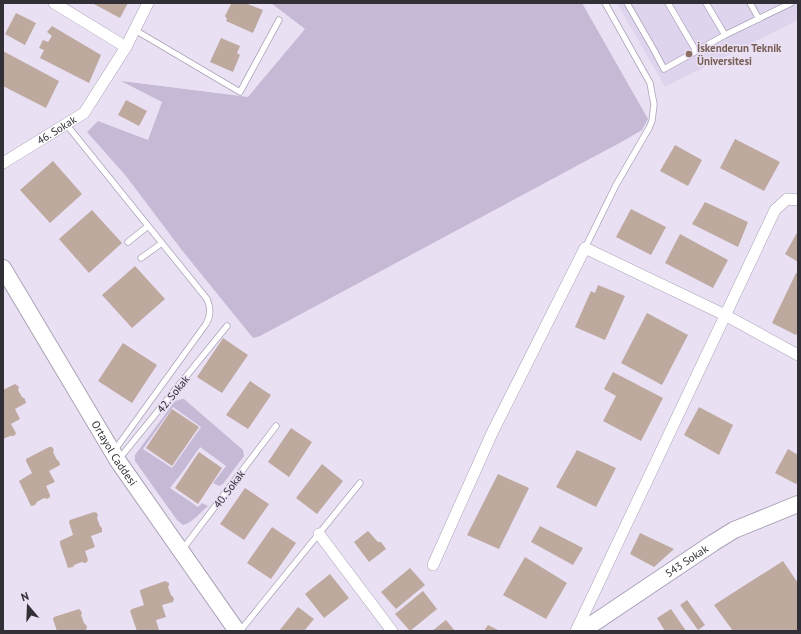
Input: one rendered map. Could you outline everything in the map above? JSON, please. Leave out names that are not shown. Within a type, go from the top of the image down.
[{"type":"street","points":[[54,3],[126,47]]},
{"type":"street","name":"46. Sokak","points":[[3,163],[84,113],[126,47],[148,3]]},
{"type":"street","points":[[576,631],[775,210],[787,199],[798,200]]},
{"type":"street","points":[[433,565],[493,431],[585,248],[726,315],[798,355]]},
{"type":"street","name":"Ortayol Caddesi","points":[[3,268],[116,457],[237,631]]},
{"type":"street","name":"543 Sokak","points":[[582,631],[734,530],[798,504]]},
{"type":"street","points":[[319,534],[392,631]]},
{"type":"lane","points":[[585,248],[616,185],[649,128],[653,112],[650,83],[606,3]]},
{"type":"lane","points":[[627,3],[664,69],[725,35],[791,3]]},
{"type":"lane","points":[[668,3],[696,51]]},
{"type":"lane","points":[[706,3],[725,35]]},
{"type":"lane","points":[[750,3],[759,19]]},
{"type":"lane","points":[[135,30],[240,92],[279,20]]},
{"type":"lane","points":[[66,124],[207,299],[209,304],[210,315],[206,324],[116,457]]},
{"type":"lane","points":[[128,242],[148,226]]},
{"type":"lane","points":[[141,258],[162,243]]},
{"type":"lane","name":"42. Sokak","points":[[116,457],[228,326]]},
{"type":"lane","name":"40. Sokak","points":[[181,551],[276,426]]},
{"type":"lane","points":[[240,631],[360,483]]},
{"type":"shaded area","points":[[271,3],[582,3],[648,119],[642,130],[625,140],[260,336],[253,338],[181,249],[126,176],[87,132],[98,121],[148,140],[162,102],[121,81],[248,97],[305,29]]},
{"type":"shaded area","name":"İskenderun Teknik Üniversitesi","points":[[617,3],[798,3],[798,20],[665,87]]},
{"type":"shaded area","points":[[184,399],[243,450],[244,456],[223,484],[219,486],[213,483],[226,466],[200,447],[170,488],[198,507],[202,503],[208,506],[193,520],[183,525],[177,520],[135,461],[135,455],[175,401]],"holes":[[[173,407],[201,427],[172,468],[143,449]]]},
{"type":"building","points":[[92,3],[128,3],[120,18]]},
{"type":"building","points":[[245,3],[263,10],[253,33],[226,21],[227,19],[225,16],[231,4]]},
{"type":"building","points":[[16,13],[36,23],[25,45],[5,34]]},
{"type":"building","points":[[52,26],[101,55],[89,83],[40,58],[44,50],[39,48],[43,40],[48,42],[52,36],[47,32]]},
{"type":"building","points":[[221,38],[240,46],[237,53],[240,55],[233,72],[210,62]]},
{"type":"building","points":[[3,51],[59,81],[46,108],[3,86]]},
{"type":"building","points":[[126,100],[147,111],[139,126],[118,115]]},
{"type":"building","points":[[735,139],[780,162],[764,191],[720,168]]},
{"type":"building","points":[[675,145],[702,160],[688,186],[660,171]]},
{"type":"building","points":[[53,161],[82,194],[50,223],[20,190]]},
{"type":"building","points":[[705,202],[748,222],[738,247],[692,224]]},
{"type":"building","points":[[631,209],[666,227],[651,255],[616,237]]},
{"type":"building","points":[[92,210],[122,243],[89,273],[59,239]]},
{"type":"building","points":[[798,231],[798,262],[785,254]]},
{"type":"building","points":[[680,234],[728,260],[713,288],[665,263]]},
{"type":"building","points":[[135,266],[165,299],[132,328],[102,295]]},
{"type":"building","points":[[796,273],[798,273],[798,332],[796,335],[772,323]]},
{"type":"building","points":[[598,285],[625,296],[605,340],[575,327],[591,291],[595,293]]},
{"type":"building","points":[[647,313],[688,335],[662,385],[621,363]]},
{"type":"building","points":[[223,338],[248,355],[222,393],[197,377]]},
{"type":"building","points":[[123,343],[157,365],[132,403],[98,381]]},
{"type":"building","points":[[613,372],[663,398],[641,441],[603,421],[616,396],[604,389]]},
{"type":"building","points":[[250,381],[271,395],[248,429],[226,415]]},
{"type":"building","points":[[15,384],[19,387],[18,390],[25,399],[26,403],[15,409],[20,419],[11,424],[16,433],[15,435],[3,439],[3,390]]},
{"type":"building","points":[[699,407],[733,425],[719,455],[684,435]]},
{"type":"building","points":[[172,409],[199,427],[172,466],[146,448]]},
{"type":"building","points":[[291,428],[312,442],[289,477],[268,462]]},
{"type":"building","points":[[49,447],[52,447],[54,450],[53,452],[60,465],[49,471],[55,482],[46,486],[50,497],[47,499],[44,498],[35,505],[31,506],[19,481],[32,473],[26,459]]},
{"type":"building","points":[[788,449],[798,455],[798,481],[796,484],[775,473]]},
{"type":"building","points":[[577,450],[616,468],[596,507],[556,487]]},
{"type":"building","points":[[199,452],[222,468],[198,504],[175,488]]},
{"type":"building","points":[[322,464],[343,481],[317,514],[296,498]]},
{"type":"building","points":[[498,474],[529,488],[499,549],[467,535]]},
{"type":"building","points":[[245,488],[269,504],[244,540],[220,524]]},
{"type":"building","points":[[94,512],[98,515],[97,518],[102,528],[102,532],[91,536],[95,547],[85,551],[88,560],[87,562],[82,562],[68,568],[60,541],[73,535],[69,522],[70,520]]},
{"type":"building","points":[[540,526],[583,548],[573,565],[531,542]]},
{"type":"building","points":[[272,527],[296,543],[271,579],[247,563]]},
{"type":"building","points":[[368,531],[378,542],[381,542],[386,549],[369,562],[354,542]]},
{"type":"building","points":[[640,533],[674,549],[654,567],[630,554]]},
{"type":"building","points":[[525,557],[567,583],[546,619],[503,595]]},
{"type":"building","points":[[783,561],[798,583],[798,631],[733,631],[714,605]]},
{"type":"building","points":[[410,568],[425,585],[396,609],[381,592]]},
{"type":"building","points":[[330,574],[349,598],[324,618],[305,594]]},
{"type":"building","points":[[165,581],[169,583],[168,587],[174,599],[173,602],[162,605],[166,617],[156,620],[159,631],[137,631],[130,611],[144,605],[140,590]]},
{"type":"building","points":[[423,591],[437,609],[410,631],[395,614]]},
{"type":"building","points":[[687,600],[705,625],[698,630],[680,605]]},
{"type":"building","points":[[298,607],[314,619],[304,631],[279,631]]},
{"type":"building","points":[[79,609],[87,627],[86,630],[57,631],[53,619],[54,617]]},
{"type":"building","points":[[671,609],[686,631],[665,631],[657,618]]},
{"type":"building","points":[[446,620],[455,631],[432,631]]},
{"type":"building","points":[[488,625],[500,631],[484,631]]},
{"type":"place","name":"İskenderun Teknik Üniversitesi","points":[[689,54]]}]
